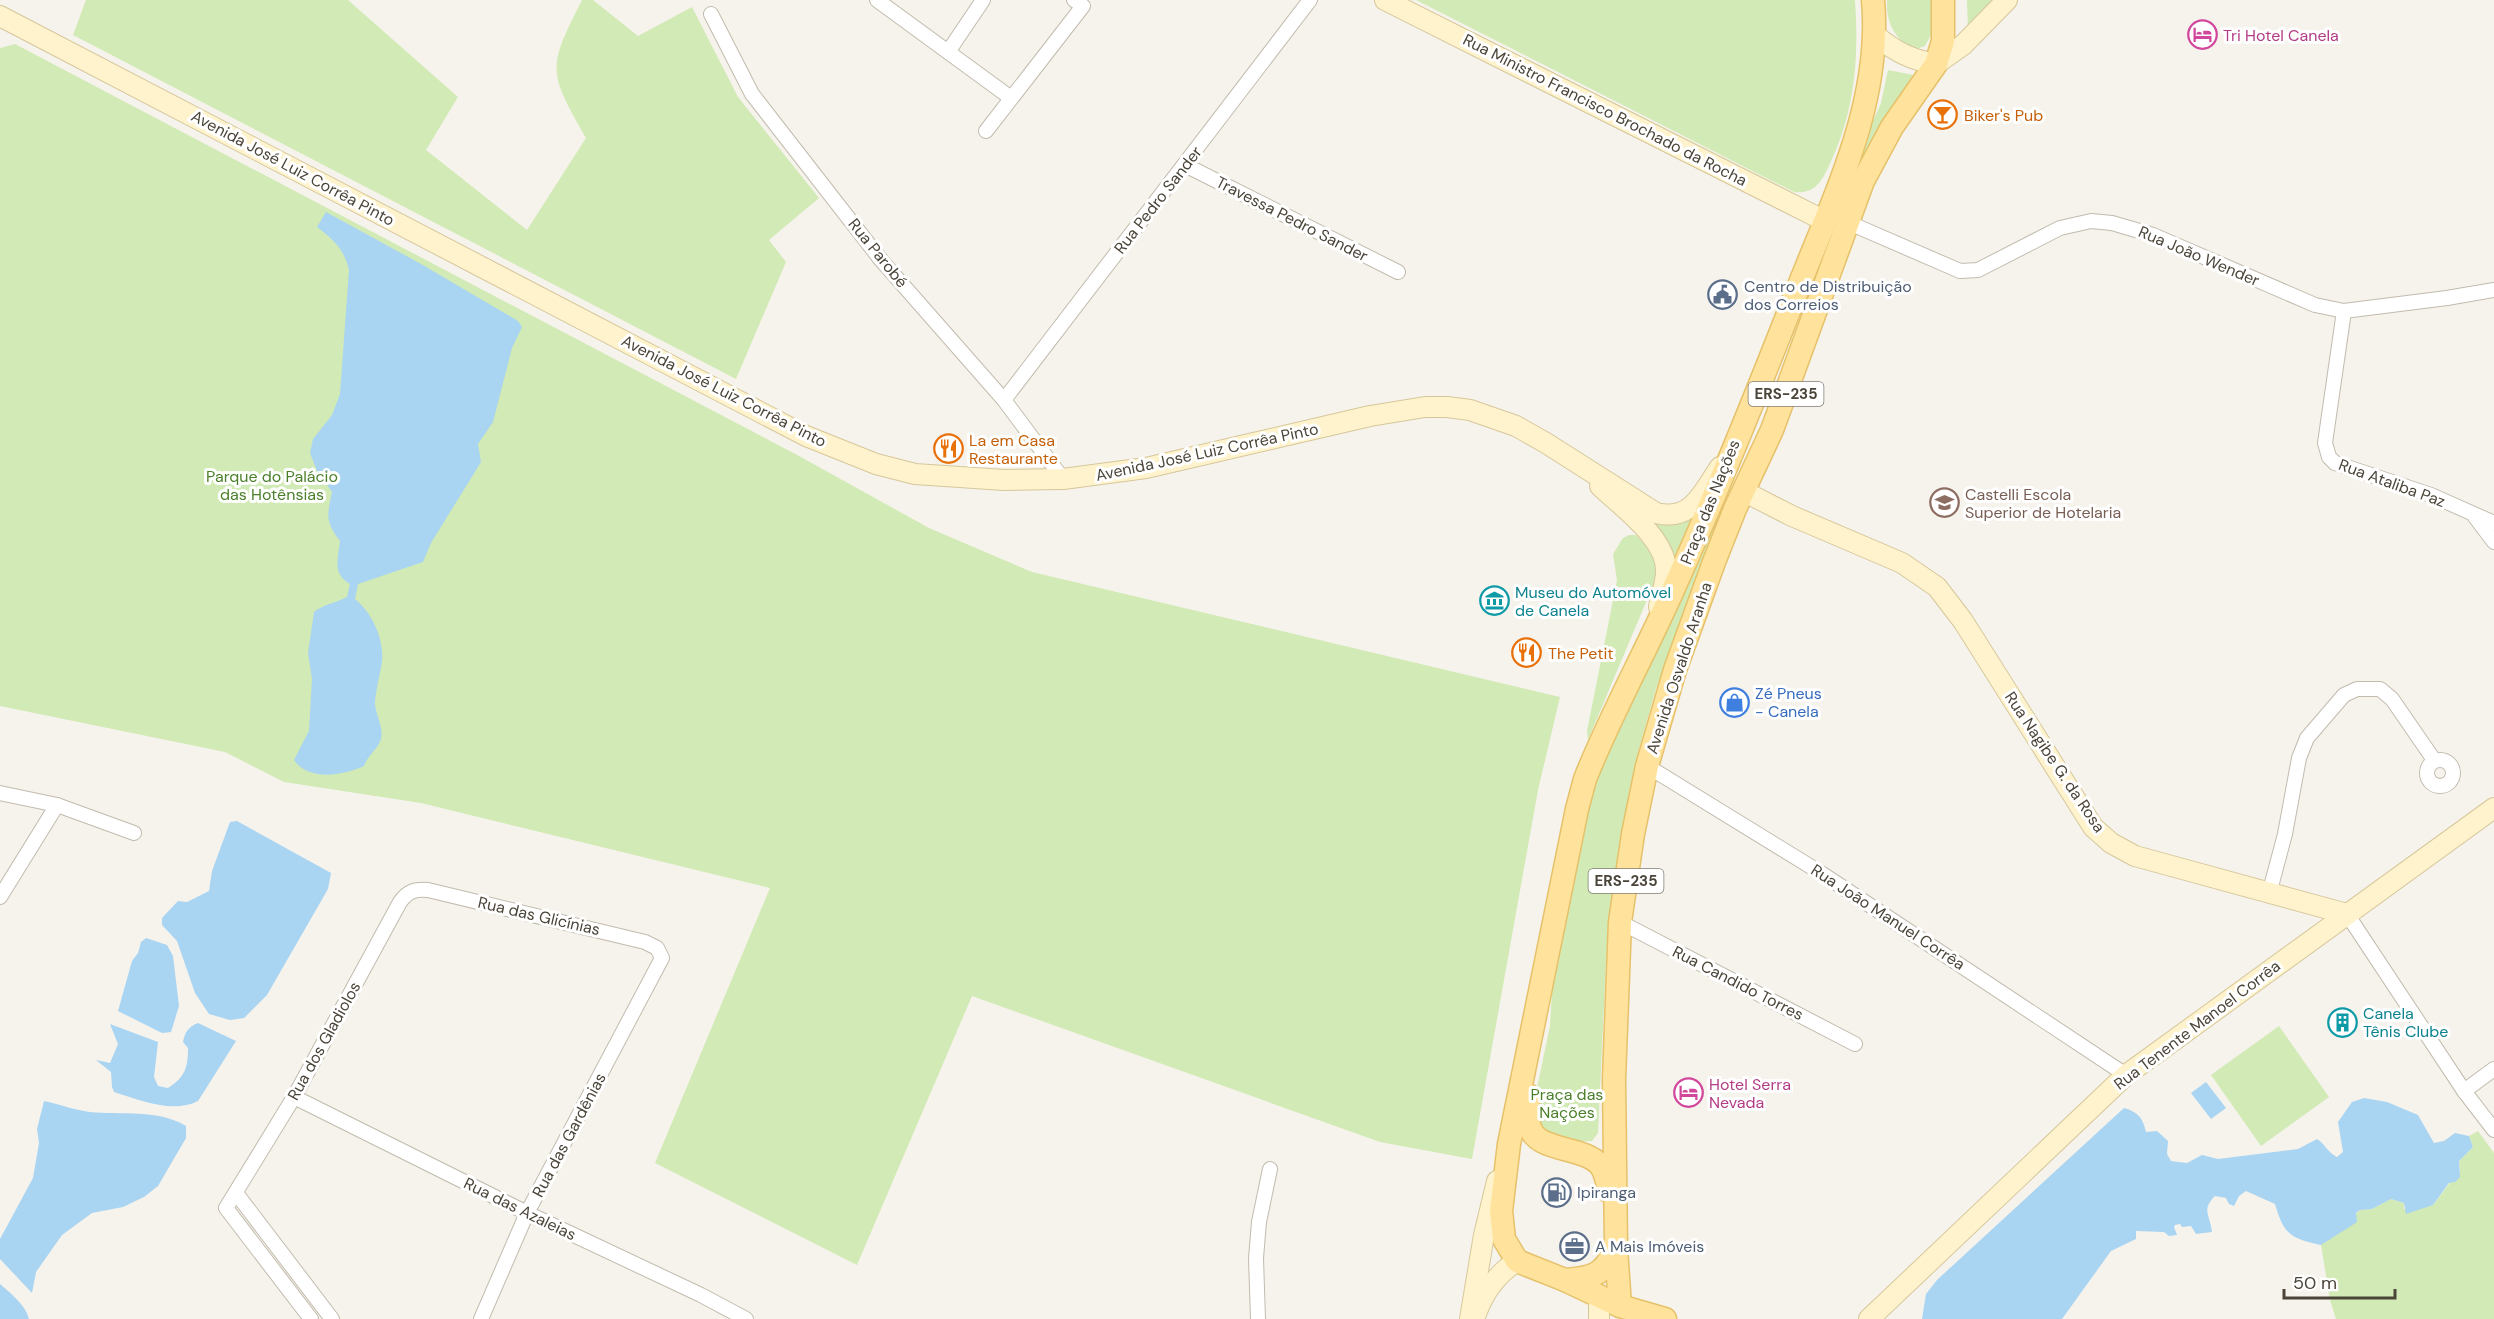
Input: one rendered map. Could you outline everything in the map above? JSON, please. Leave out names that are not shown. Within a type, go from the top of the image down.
[{"type":"main road","name":"ERS-235","points":[[1872,0],[1875,35]]},
{"type":"main road","name":"ERS-235","points":[[1936,63],[1943,41],[1943,0]]},
{"type":"main road","name":"Praça das Nações","points":[[1509,1144],[1563,874],[1585,779],[1676,583],[1825,220],[1861,121],[1868,92],[1875,35]]},
{"type":"main road","name":"Avenida Osvaldo Aranha","points":[[1618,1313],[1614,1079],[1620,922],[1633,834],[1647,766],[1675,670],[1743,491],[1772,430],[1847,222],[1878,151],[1936,63]]},
{"type":"main road","points":[[1743,491],[1738,486],[1739,466],[1760,410],[1770,358]]},
{"type":"main road","points":[[1532,1034],[1528,1094],[1529,1126],[1533,1135],[1554,1146]]},
{"type":"main road","points":[[1581,1153],[1596,1150],[1606,1139],[1614,1079]]},
{"type":"main road","points":[[1616,1214],[1602,1166],[1581,1153],[1554,1146],[1509,1144],[1501,1211],[1502,1226],[1508,1250],[1517,1261],[1599,1296],[1618,1313],[1665,1319]]},
{"type":"main road","points":[[1565,1280],[1596,1275],[1610,1262],[1616,1248]]},
{"type":"street","points":[[948,52],[983,0]]},
{"type":"street","points":[[986,131],[1083,6],[1074,0]]},
{"type":"street","name":"Rua Pedro Sander","points":[[1004,400],[1310,0]]},
{"type":"street","name":"Rua Ministro Francisco Brochado da Rocha","points":[[1385,0],[1825,220]]},
{"type":"street","points":[[1875,35],[1895,51],[1908,57],[1936,63],[1963,45],[2007,0]]},
{"type":"street","points":[[880,1],[1011,98]]},
{"type":"street","name":"Rua Parobé","points":[[711,14],[752,94],[881,260],[1004,400],[1063,479]]},
{"type":"street","name":"Avenida José Luiz Corrêa Pinto","points":[[0,15],[806,436],[876,464],[915,474],[1004,480],[1063,479],[1146,468],[1370,417],[1425,407],[1447,407],[1470,410],[1516,426],[1656,513],[1670,516],[1686,512],[1693,506],[1731,450]]},
{"type":"street","name":"Travessa Pedro Sander","points":[[1185,165],[1398,272]]},
{"type":"street","name":"Rua João Wender","points":[[1847,222],[1950,267],[1969,271],[1991,265],[2060,228],[2091,221],[2112,223],[2153,235],[2315,305],[2344,311],[2494,290]]},
{"type":"street","name":"Rua Ataliba Paz","points":[[2344,311],[2326,435],[2329,456],[2335,463],[2431,495],[2494,523]]},
{"type":"street","name":"Avenida José Luiz Corrêa Pinto","points":[[1574,462],[1662,548],[1666,573],[1654,629]]},
{"type":"street","name":"Rua Nagibe G. da Rosa","points":[[1743,491],[1792,516],[1902,563],[1937,587],[1963,621],[2093,827],[2111,843],[2135,856],[2347,914]]},
{"type":"street","points":[[2474,515],[2494,542]]},
{"type":"street","points":[[2269,894],[2285,834],[2299,758],[2307,738],[2344,695],[2357,689],[2380,689],[2392,699],[2434,760]]},
{"type":"street","name":"Rua João Manuel Corrêa","points":[[1647,766],[1830,879],[2126,1075]]},
{"type":"street","points":[[0,793],[57,805],[134,833]]},
{"type":"street","points":[[0,897],[57,805]]},
{"type":"street","name":"Rua Tenente Manoel Corrêa","points":[[1869,1319],[2126,1075],[2494,808]]},
{"type":"street","name":"Rua das Glicínias","points":[[411,891],[428,890],[645,942],[657,948],[661,954]]},
{"type":"street","name":"Rua dos Gladiolos","points":[[297,1313],[226,1208],[294,1098],[400,902],[411,891]]},
{"type":"street","points":[[2347,914],[2464,1090],[2494,1130]]},
{"type":"street","name":"Rua Candido Torres","points":[[1620,922],[1856,1044]]},
{"type":"street","name":"Rua das Gardênias","points":[[481,1319],[527,1213],[661,963],[661,954]]},
{"type":"street","points":[[2464,1090],[2494,1069]]},
{"type":"street","name":"Rua das Azaleias","points":[[294,1098],[747,1319]]},
{"type":"street","name":"ERS-235","points":[[1472,1319],[1492,1196],[1509,1144]]},
{"type":"street","points":[[1258,1319],[1256,1258],[1259,1222],[1270,1169]]},
{"type":"street","points":[[237,1192],[332,1319]]},
{"type":"street","points":[[1472,1319],[1496,1277],[1517,1261]]},
{"type":"street","points":[[311,1319],[297,1313],[314,1296]]},
{"type":"street","points":[[1599,1296],[1599,1319]]},
{"type":"green space","points":[[86,0],[348,0],[458,97],[426,150],[527,230],[586,138],[564,98],[557,70],[558,56],[563,41],[582,0],[593,0],[638,36],[692,7],[738,97],[819,198],[769,240],[786,262],[736,379],[73,35]]},
{"type":"green space","points":[[1416,0],[1855,0],[1856,61],[1846,121],[1823,178],[1809,191],[1794,192]]},
{"type":"green space","points":[[1887,0],[1933,0],[1932,33],[1925,46],[1913,50],[1896,35],[1888,15]]},
{"type":"green space","points":[[1967,0],[1995,0],[1968,29],[1967,2]]},
{"type":"green space","name":"Parque do Palácio das Hotênsias","points":[[15,44],[799,456],[929,528],[1032,572],[1560,697],[1538,790],[1472,1159],[1380,1142],[972,996],[857,1265],[655,1163],[770,888],[421,803],[284,782],[225,752],[0,706],[0,48]]},
{"type":"green space","points":[[1888,70],[1919,76],[1821,274],[1816,272],[1863,143],[1881,103]]},
{"type":"green space","name":"Praça das Nações","points":[[1719,507],[1727,510],[1656,689],[1635,763],[1615,880],[1606,962],[1598,1133],[1592,1141],[1576,1142],[1540,1131],[1532,1112],[1550,1026],[1553,971],[1593,779]]},
{"type":"green space","points":[[1696,513],[1675,562],[1668,541],[1648,519]]},
{"type":"green space","points":[[1636,535],[1653,556],[1656,568],[1654,583],[1588,740],[1587,731],[1617,580],[1613,554],[1623,538]]},
{"type":"green space","points":[[2279,1026],[2329,1097],[2261,1146],[2211,1075]]},
{"type":"green space","points":[[2478,1131],[2494,1153],[2494,1319],[2336,1319],[2330,1300],[2321,1245],[2360,1210],[2372,1209],[2391,1199],[2404,1203],[2404,1209],[2433,1205],[2460,1170],[2459,1161],[2473,1147],[2469,1136]]},
{"type":"water","points":[[326,212],[421,264],[518,321],[522,327],[512,348],[493,422],[478,444],[481,462],[431,543],[423,562],[358,584],[355,599],[372,619],[381,644],[382,661],[375,702],[381,739],[364,766],[347,772],[327,775],[308,771],[294,760],[309,731],[312,679],[308,653],[314,612],[347,597],[350,584],[338,571],[340,541],[328,518],[332,492],[317,471],[310,453],[313,439],[332,415],[340,394],[349,270],[337,246],[317,227]]},
{"type":"water","points":[[237,821],[331,873],[328,889],[267,995],[244,1018],[230,1020],[209,1014],[195,993],[177,941],[162,925],[162,918],[178,901],[187,902],[209,891],[212,871],[230,822]]},
{"type":"water","points":[[146,938],[167,945],[173,956],[179,1006],[171,1032],[162,1033],[118,1011],[132,961],[138,953],[141,942]]},
{"type":"water","points":[[198,1023],[236,1041],[198,1101],[188,1105],[167,1106],[114,1092],[111,1072],[96,1060],[110,1063],[118,1044],[110,1024],[158,1042],[154,1077],[158,1086],[168,1088],[182,1076],[188,1048],[183,1042],[184,1038],[189,1028]]},
{"type":"water","points":[[2206,1082],[2226,1108],[2211,1119],[2191,1093]]},
{"type":"water","points":[[2364,1098],[2387,1102],[2418,1115],[2434,1143],[2444,1141],[2455,1133],[2469,1136],[2473,1147],[2459,1161],[2460,1177],[2455,1182],[2449,1183],[2433,1205],[2406,1214],[2404,1203],[2391,1199],[2372,1209],[2360,1210],[2356,1213],[2357,1222],[2321,1245],[2302,1240],[2289,1233],[2281,1222],[2275,1204],[2246,1191],[2239,1196],[2234,1206],[2229,1204],[2226,1198],[2215,1196],[2207,1209],[2212,1232],[2196,1234],[2191,1226],[2182,1227],[2180,1224],[2174,1227],[2177,1235],[2136,1231],[2136,1239],[2111,1251],[2062,1319],[1922,1319],[1926,1294],[1937,1280],[2124,1108],[2139,1116],[2146,1132],[2157,1131],[2168,1141],[2167,1154],[2171,1161],[2187,1163],[2202,1155],[2218,1159],[2298,1149],[2317,1139],[2337,1157],[2343,1152],[2338,1122],[2352,1102]]},
{"type":"water","points":[[44,1101],[90,1112],[164,1117],[186,1126],[186,1138],[158,1186],[144,1197],[123,1207],[92,1213],[62,1235],[36,1272],[32,1293],[0,1259],[0,1239],[33,1178],[39,1143],[37,1129]]},
{"type":"water","points":[[0,1284],[21,1304],[29,1319],[0,1319]]},
{"type":"place","name":"Tri Hotel Canela","points":[[2202,35]]},
{"type":"place","name":"Biker's Pub","points":[[1943,115]]},
{"type":"place","name":"Centro de Distribuição dos Correios","points":[[1723,295]]},
{"type":"place","name":"La em Casa Restaurante","points":[[948,449]]},
{"type":"place","name":"Castelli Escola Superior de Hotelaria","points":[[1944,503]]},
{"type":"place","name":"Museu do Automóvel de Canela","points":[[1494,601]]},
{"type":"place","name":"The Petit","points":[[1527,653]]},
{"type":"place","name":"Zé Pneus - Canela","points":[[1734,702]]},
{"type":"place","name":"Canela Tênis Clube","points":[[2342,1022]]},
{"type":"place","name":"Hotel Serra Nevada","points":[[1688,1093]]},
{"type":"place","name":"Ipiranga","points":[[1556,1192]]},
{"type":"place","name":"A Mais Imóveis","points":[[1574,1246]]}]
